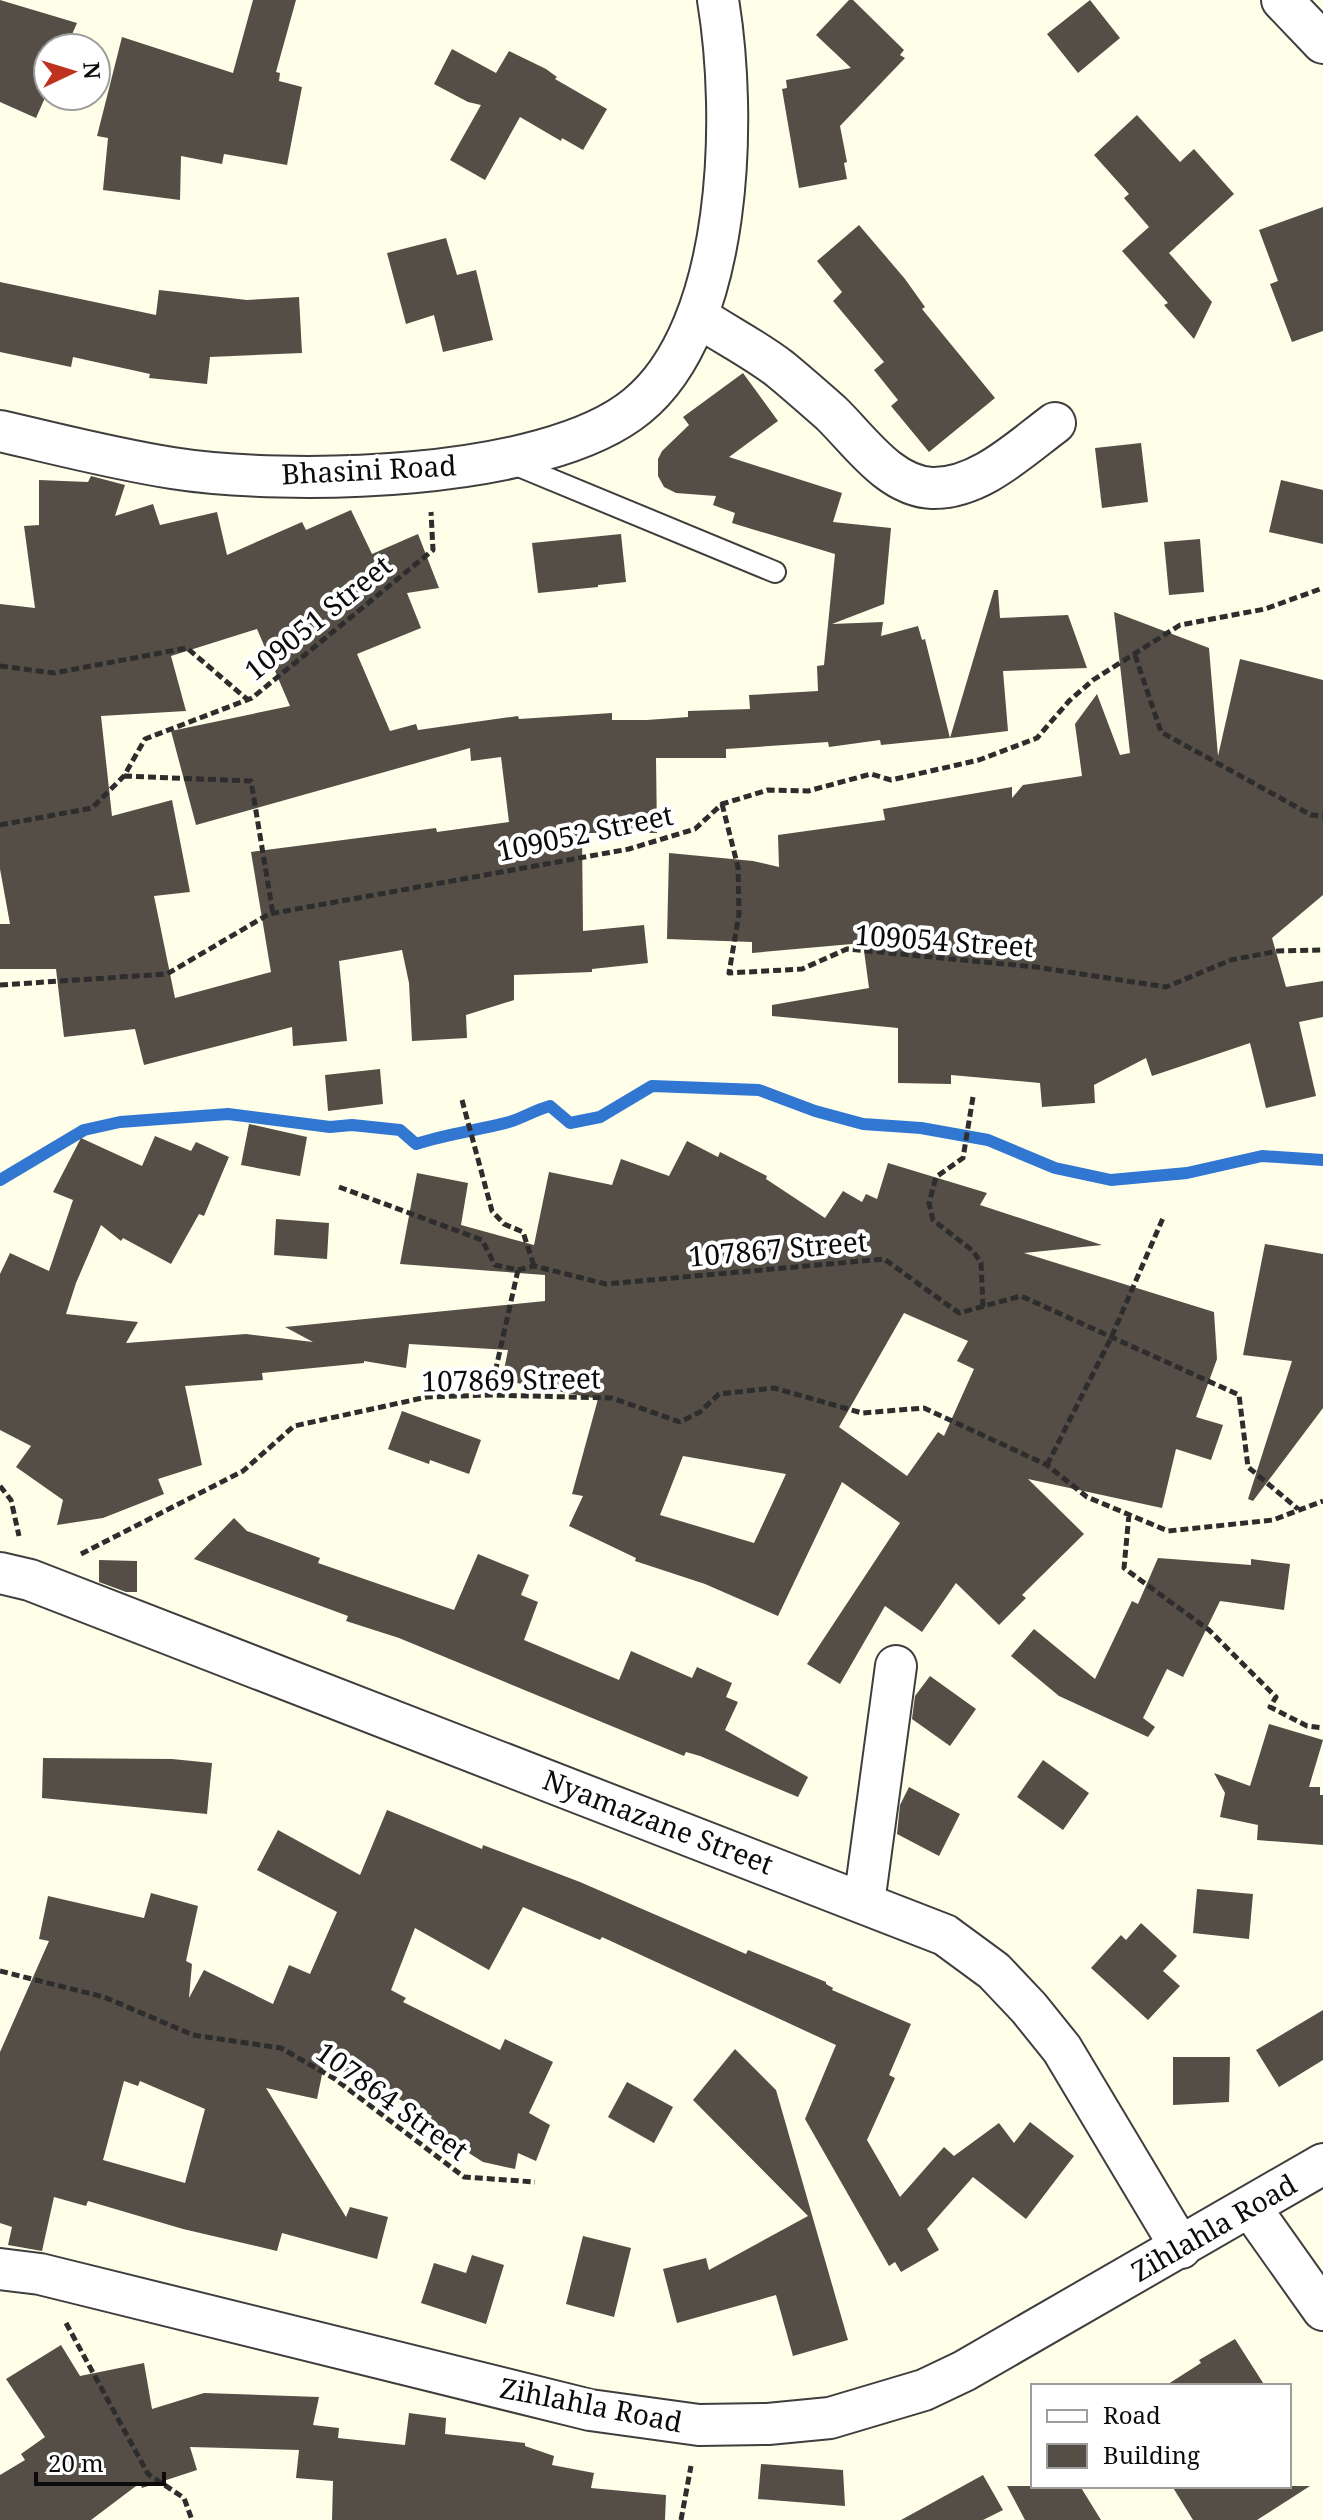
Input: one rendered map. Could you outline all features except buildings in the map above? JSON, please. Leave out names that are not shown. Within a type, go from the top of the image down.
[{"type":"street","name":"Bhasini Road","points":[[0,431],[170,468],[238,475],[428,471],[502,459],[565,443],[602,429],[636,407],[658,385],[681,350],[697,316],[715,255],[726,171],[725,46],[718,0]]},
{"type":"street","points":[[1282,0],[1323,43]]},
{"type":"street","points":[[697,316],[777,367],[831,414],[875,459],[913,483],[932,488],[959,484],[993,469],[1055,423]]},
{"type":"street","name":"Nyamazane Street","points":[[15,1576],[945,1935],[994,1971],[1062,2049],[1181,2248]]},
{"type":"street","points":[[864,1903],[896,1666]]},
{"type":"street","name":"Zihlahla Road","points":[[0,2269],[40,2274],[590,2410],[699,2425],[768,2424],[830,2418],[924,2390],[964,2371],[1323,2164]]},
{"type":"street","points":[[1250,2207],[1323,2310]]},
{"type":"lane","points":[[502,459],[775,572]]},
{"type":"path","name":"109051 Street","points":[[0,825],[92,808],[124,776],[145,739],[248,700],[433,550],[428,471]]},
{"type":"path","name":"109052 Street","points":[[0,985],[167,974],[273,914],[629,849],[695,829],[722,804],[768,790],[808,791],[871,774],[891,780],[979,760],[1037,738],[1069,701],[1093,680],[1180,625],[1265,609],[1323,588]]},
{"type":"path","points":[[0,666],[54,673],[187,648],[248,700]]},
{"type":"path","points":[[1135,655],[1161,732],[1311,815],[1323,816]]},
{"type":"path","points":[[124,776],[251,781],[273,914]]},
{"type":"path","name":"109054 Street","points":[[722,804],[738,867],[739,914],[729,973],[802,969],[847,949],[1036,967],[1166,987],[1231,960],[1278,951],[1323,950]]},
{"type":"path","points":[[973,1097],[963,1158],[936,1177],[929,1203],[933,1220],[973,1251],[981,1263],[983,1307]]},
{"type":"path","points":[[462,1100],[492,1211],[504,1224],[523,1232],[534,1266]]},
{"type":"path","points":[[339,1187],[482,1240],[495,1265],[518,1270],[490,1395]]},
{"type":"path","points":[[1047,1465],[1111,1338],[1163,1218]]},
{"type":"path","name":"107867 Street","points":[[518,1270],[534,1266],[606,1284],[884,1259],[959,1313],[1021,1296],[1239,1395],[1248,1467],[1298,1509]]},
{"type":"path","name":"107869 Street","points":[[15,1576],[243,1471],[294,1426],[427,1397],[612,1398],[680,1422],[700,1412],[719,1394],[774,1388],[862,1413],[924,1408],[1047,1465],[1087,1497],[1168,1531],[1273,1520],[1323,1501]]},
{"type":"path","points":[[1129,1514],[1124,1568],[1209,1630],[1276,1697],[1270,1707],[1307,1726],[1323,1728]]},
{"type":"path","name":"107864 Street","points":[[0,1971],[104,1997],[193,2035],[281,2048],[335,2079],[464,2177],[535,2182]]},
{"type":"path","points":[[40,2274],[148,2474],[184,2498],[192,2520]]},
{"type":"path","points":[[681,2520],[699,2425]]},
{"type":"waterway","points":[[0,1180],[84,1130],[120,1122],[228,1114],[330,1127],[352,1125],[400,1130],[416,1144],[509,1122],[550,1106],[570,1123],[600,1117],[652,1086],[759,1090],[815,1111],[863,1124],[921,1128],[988,1140],[1055,1168],[1111,1180],[1187,1173],[1262,1156],[1323,1160]]}]
